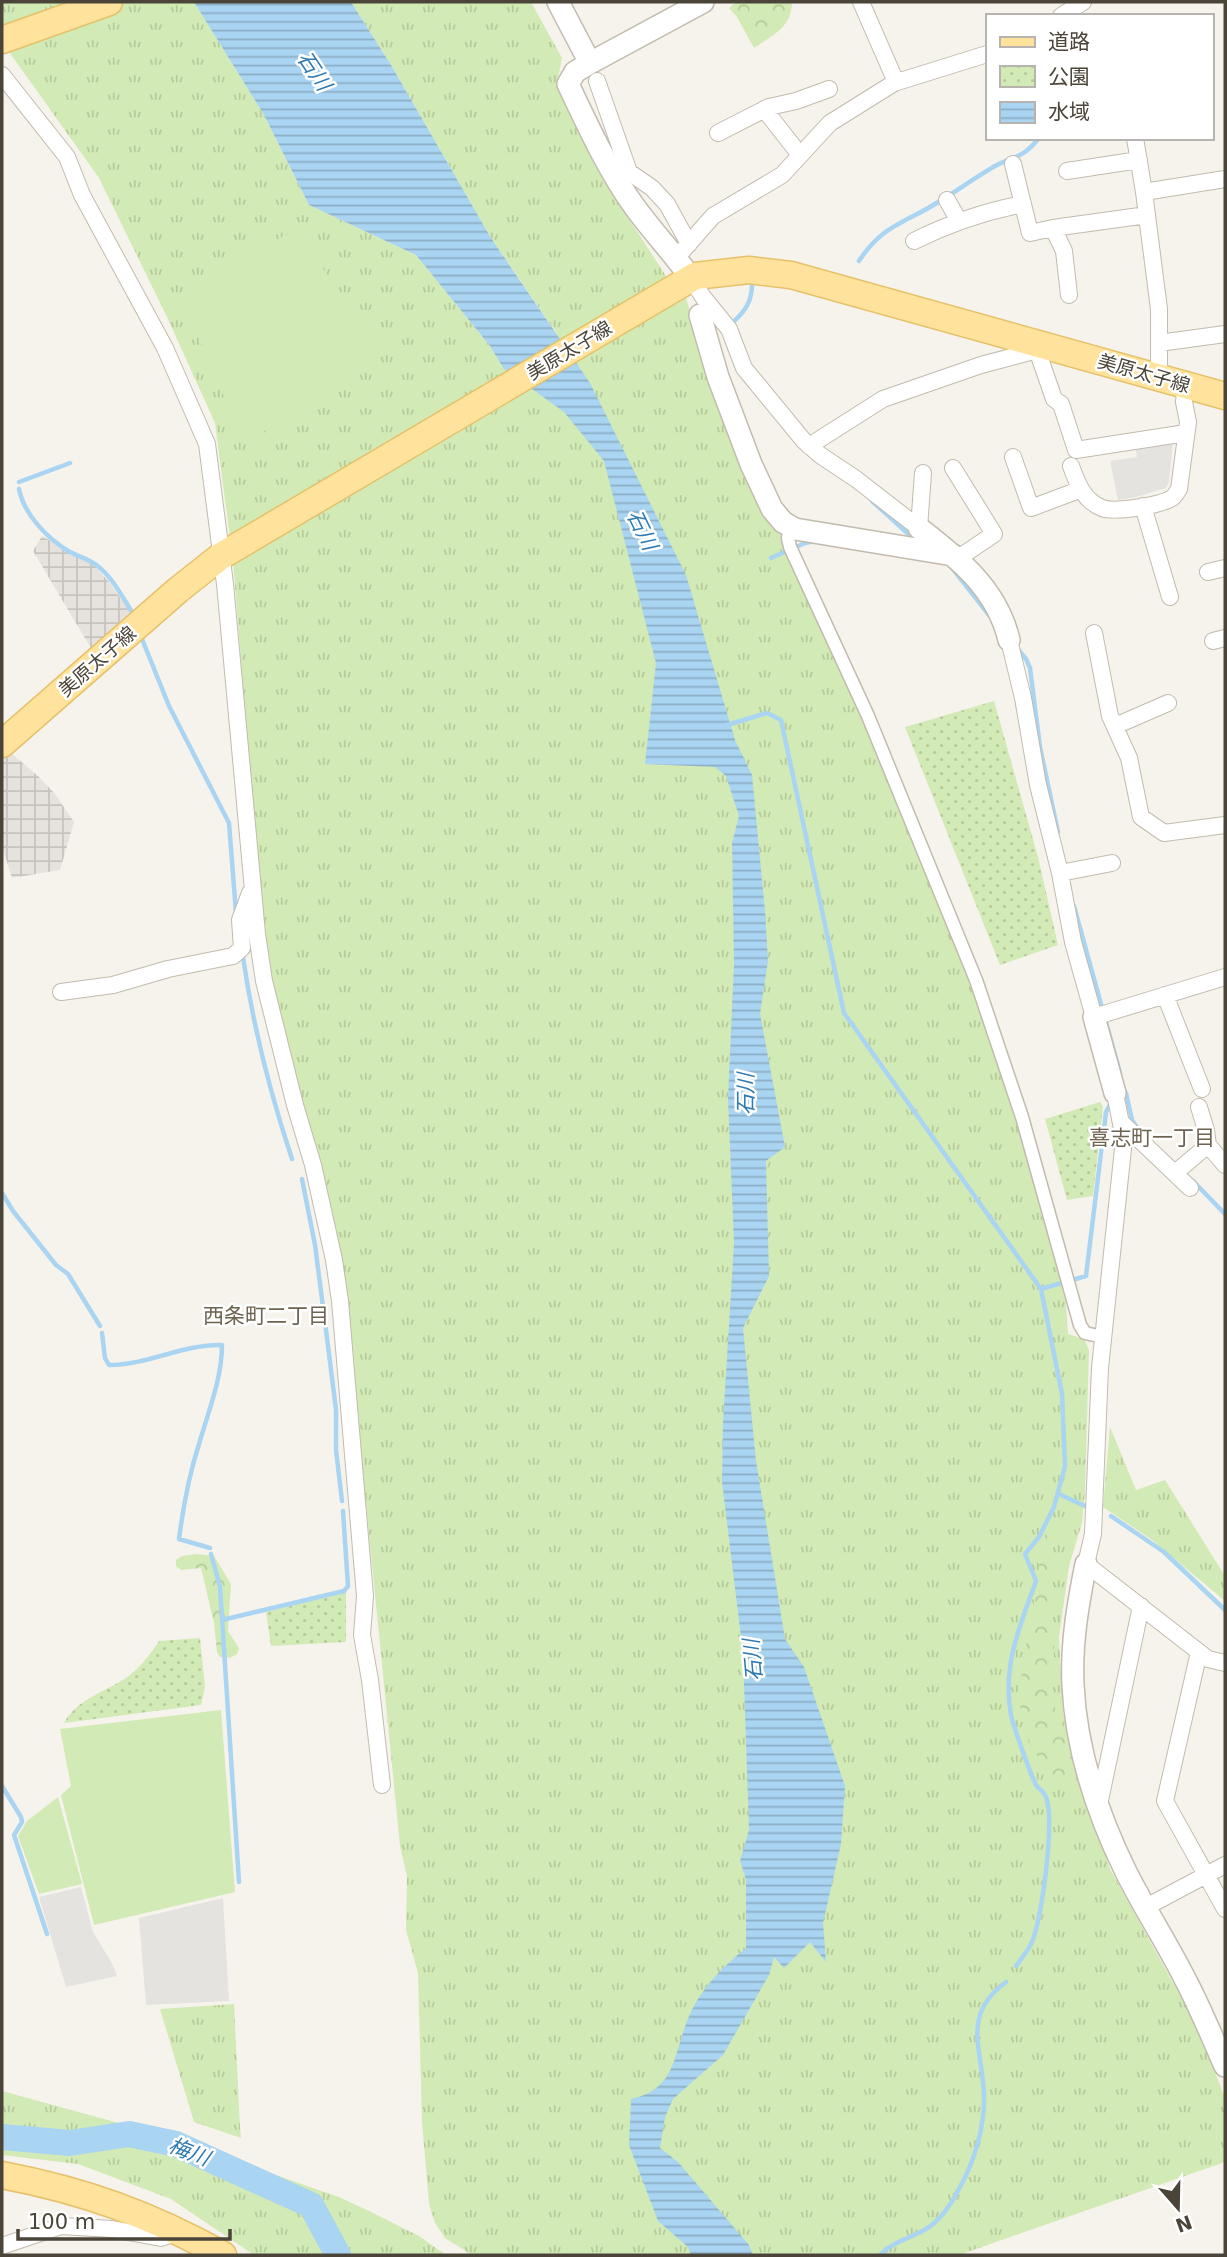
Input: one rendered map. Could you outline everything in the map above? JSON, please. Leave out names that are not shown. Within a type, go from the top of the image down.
[{"type":"main road","points":[[2,40],[109,2]]},
{"type":"main road","name":"美原太子線","points":[[2,744],[178,590],[228,552],[685,265],[784,274],[1044,349],[1225,396]]},
{"type":"main road","points":[[2,2175],[88,2195],[141,2214],[223,2255]]},
{"type":"street","points":[[558,2],[593,72],[629,172],[652,188],[667,204],[718,377],[751,464],[772,509],[790,527],[955,557],[995,534],[953,468]]},
{"type":"street","points":[[704,2],[593,72],[575,72],[568,84],[594,138],[633,205],[685,265],[703,297],[729,329],[744,368],[809,446],[955,557],[981,583],[1003,618],[1023,698],[1038,786],[1065,872],[1073,942],[1123,1124],[1124,1139],[1103,1337],[1093,1534],[1075,1619],[1073,1686],[1080,1743],[1099,1805],[1126,1872],[1186,1981],[1225,2066]]},
{"type":"street","points":[[861,2],[896,82]]},
{"type":"street","points":[[685,265],[713,216],[782,175],[830,123],[896,82],[986,54]]},
{"type":"street","points":[[2,75],[67,157],[82,195],[165,348],[207,444],[228,552],[252,887],[264,981],[313,1165],[340,1301],[365,1596],[362,1635],[383,1785]]},
{"type":"street","points":[[718,134],[764,110],[829,89]]},
{"type":"street","points":[[764,110],[800,155]]},
{"type":"street","points":[[1135,140],[1159,309],[1159,377]]},
{"type":"street","points":[[1067,171],[1139,160]]},
{"type":"street","points":[[1013,164],[1030,233],[1147,215]]},
{"type":"street","points":[[1144,192],[1225,179]]},
{"type":"street","points":[[947,200],[959,221]]},
{"type":"street","points":[[914,241],[982,212],[1023,204]]},
{"type":"street","points":[[1053,228],[1064,251],[1069,295]]},
{"type":"street","points":[[1159,343],[1225,334]]},
{"type":"street","points":[[809,446],[883,399],[981,365],[1044,349],[1054,399],[1061,404],[1076,450],[1186,433]]},
{"type":"street","points":[[1071,466],[1079,490],[1101,508],[1113,510],[1143,506],[1172,498],[1180,489],[1186,433],[1186,384]]},
{"type":"street","points":[[1013,457],[1031,508],[1079,490]]},
{"type":"street","points":[[919,528],[923,473]]},
{"type":"street","points":[[1143,506],[1170,597]]},
{"type":"street","points":[[790,527],[790,547],[868,716],[976,980],[1022,1117],[1080,1325],[1085,1333],[1103,1337]]},
{"type":"street","points":[[1208,572],[1225,568]]},
{"type":"street","points":[[1094,634],[1111,716],[1129,758],[1141,817],[1164,833],[1225,825]]},
{"type":"street","points":[[1115,726],[1168,703]]},
{"type":"street","points":[[1065,872],[1112,863]]},
{"type":"street","points":[[61,992],[113,985],[168,969],[233,956],[242,948],[240,920],[252,887]]},
{"type":"street","points":[[1094,1017],[1225,977]]},
{"type":"street","points":[[1165,995],[1202,1089]]},
{"type":"street","points":[[1199,1107],[1208,1145],[1225,1165]]},
{"type":"street","points":[[1123,1124],[1190,1188]]},
{"type":"street","points":[[1175,1174],[1208,1145]]},
{"type":"street","points":[[1086,1564],[1199,1652],[1225,1663]]},
{"type":"street","points":[[1099,1805],[1140,1606]]},
{"type":"street","points":[[1199,1652],[1165,1801],[1225,1909]]},
{"type":"street","points":[[1146,1907],[1225,1865]]},
{"type":"street","points":[[2,2246],[61,2226],[111,2229],[162,2238],[180,2232]]},
{"type":"shaded area","points":[[1173,441],[1166,488],[1118,500],[1110,461],[1137,457],[1135,445]]},
{"type":"shaded area","points":[[42,536],[95,566],[132,615],[92,650],[33,551]]},
{"type":"shaded area","points":[[10,752],[55,794],[74,822],[60,870],[12,878],[2,846],[2,758]]},
{"type":"shaded area","points":[[81,1887],[93,1932],[117,1976],[66,1987],[39,1897]]},
{"type":"shaded area","points":[[223,1898],[229,2001],[146,2005],[139,1918]]},
{"type":"green space","points":[[2,2],[194,2],[264,115],[309,205],[416,255],[490,346],[505,369],[557,334],[491,238],[391,65],[351,2],[531,2],[562,58],[557,83],[618,202],[666,276],[685,294],[699,344],[733,432],[824,624],[968,976],[1002,1076],[1044,1214],[1066,1303],[1068,1334],[1084,1339],[1089,1350],[1082,1523],[1069,1566],[1059,1637],[1063,1713],[1086,1799],[1110,1869],[1198,2028],[1225,2098],[1225,2162],[959,2255],[472,2255],[445,2238],[435,2223],[429,2204],[422,2122],[418,1973],[406,1930],[407,1876],[400,1846],[358,1423],[324,1185],[264,946],[233,561],[215,423],[99,178],[2,42]]},
{"type":"green space","points":[[736,2],[792,2],[785,24],[754,48],[729,8]]},
{"type":"green space","points":[[298,233],[376,344],[378,360],[253,438],[239,431],[180,295],[285,235]]},
{"type":"green space","points":[[994,701],[1038,857],[1058,945],[1000,965],[905,727]]},
{"type":"green space","points":[[1100,1102],[1103,1107],[1093,1196],[1067,1200],[1045,1119]]},
{"type":"green space","points":[[1110,1427],[1136,1490],[1165,1480],[1225,1576],[1225,1601],[1152,1540],[1103,1507]]},
{"type":"green space","points":[[1054,1525],[1062,1529],[1049,1561],[1047,1575],[1054,1650],[1050,1693],[1071,1745],[1076,1769],[1076,1779],[1058,1787],[1029,1743],[1021,1715],[1019,1690],[1032,1608],[1040,1583],[1038,1558],[1047,1529]]},
{"type":"green space","points":[[182,1556],[214,1556],[231,1584],[228,1631],[239,1648],[237,1654],[230,1658],[220,1657],[217,1652],[214,1623],[201,1568],[181,1570],[176,1566],[176,1560]]},
{"type":"green space","points":[[346,1592],[346,1642],[271,1646],[266,1612]]},
{"type":"green space","points":[[200,1638],[205,1687],[201,1705],[64,1723],[84,1702],[131,1674],[159,1641]]},
{"type":"green space","points":[[221,1710],[235,1892],[94,1925],[61,1795],[71,1786],[60,1729]]},
{"type":"green space","points":[[58,1797],[82,1884],[39,1894],[18,1836],[27,1821]]},
{"type":"green space","points":[[234,2004],[241,2138],[194,2122],[160,2009]]},
{"type":"green space","points":[[2,2091],[221,2151],[267,2172],[339,2197],[419,2236],[446,2255],[254,2255],[171,2199],[78,2164],[2,2155]]},
{"type":"water","name":"石川","points":[[194,2],[351,2],[391,65],[491,238],[590,383],[686,575],[735,740],[752,775],[768,961],[760,1014],[785,1147],[766,1161],[769,1276],[743,1328],[756,1461],[785,1639],[804,1667],[845,1786],[841,1844],[823,1923],[826,1962],[810,1942],[784,1968],[774,1957],[769,1975],[723,2055],[673,2099],[665,2117],[660,2148],[678,2162],[749,2245],[753,2255],[691,2255],[688,2247],[658,2221],[629,2145],[631,2099],[647,2094],[667,2076],[697,2000],[716,1976],[746,1948],[746,1879],[740,1861],[749,1830],[743,1653],[722,1482],[734,1243],[728,1098],[734,964],[732,843],[739,816],[726,776],[715,767],[645,764],[656,663],[604,461],[564,412],[504,369],[490,346],[416,255],[309,205],[264,115]]},
{"type":"waterway","points":[[859,261],[877,239],[896,225],[995,166],[1023,153],[1037,140]]},
{"type":"waterway","points":[[730,325],[747,305],[752,279]]},
{"type":"waterway","points":[[19,482],[70,463]]},
{"type":"waterway","points":[[19,489],[26,508],[38,525],[62,547],[101,569],[116,586],[132,612]]},
{"type":"waterway","points":[[872,501],[915,540]]},
{"type":"waterway","points":[[771,558],[816,541]]},
{"type":"waterway","points":[[949,564],[989,615]]},
{"type":"waterway","points":[[142,639],[169,706],[229,823],[236,913]]},
{"type":"waterway","points":[[1017,648],[1030,668],[1040,747],[1058,832]]},
{"type":"waterway","points":[[727,725],[767,713],[781,720],[844,1013],[1041,1289],[1062,1394],[1065,1466],[1054,1507],[1039,1537],[1025,1554],[1036,1581],[1014,1646],[1009,1679],[1011,1715],[1033,1779],[1046,1797],[1049,1827],[1046,1871],[1035,1932],[1016,1966]]},
{"type":"waterway","points":[[1074,906],[1120,1073]]},
{"type":"waterway","points":[[243,957],[263,1059],[292,1159]]},
{"type":"waterway","points":[[1126,1093],[1132,1120],[1138,1129]]},
{"type":"waterway","points":[[1041,1289],[1086,1276],[1106,1112],[1112,1101]]},
{"type":"waterway","points":[[302,1179],[315,1245],[336,1410],[336,1450],[342,1501]]},
{"type":"waterway","points":[[1193,1181],[1225,1214]]},
{"type":"waterway","points":[[2,1193],[56,1265],[68,1274],[100,1326]]},
{"type":"waterway","points":[[102,1333],[105,1358],[109,1365],[138,1362],[193,1348],[222,1345],[217,1383],[192,1468],[179,1539],[210,1548]]},
{"type":"waterway","points":[[1059,1494],[1085,1506]]},
{"type":"waterway","points":[[222,1620],[344,1591],[348,1586],[343,1511]]},
{"type":"waterway","points":[[1111,1516],[1164,1552],[1225,1610]]},
{"type":"waterway","points":[[211,1554],[220,1587],[239,1882]]},
{"type":"waterway","points":[[2,1786],[21,1817],[22,1822],[14,1835],[47,1934]]},
{"type":"waterway","points":[[880,2255],[937,2221],[950,2205],[965,2177],[978,2142],[983,2118],[983,2077],[977,2033],[979,2020],[983,2007],[992,1994],[1006,1982]]},
{"type":"waterway","name":"梅川","points":[[2,2137],[70,2143],[129,2134],[176,2144],[311,2205],[338,2255]]},
{"type":"district","name":"喜志町一丁目","points":[[1152,1138]]},
{"type":"district","name":"西条町二丁目","points":[[266,1316]]}]
